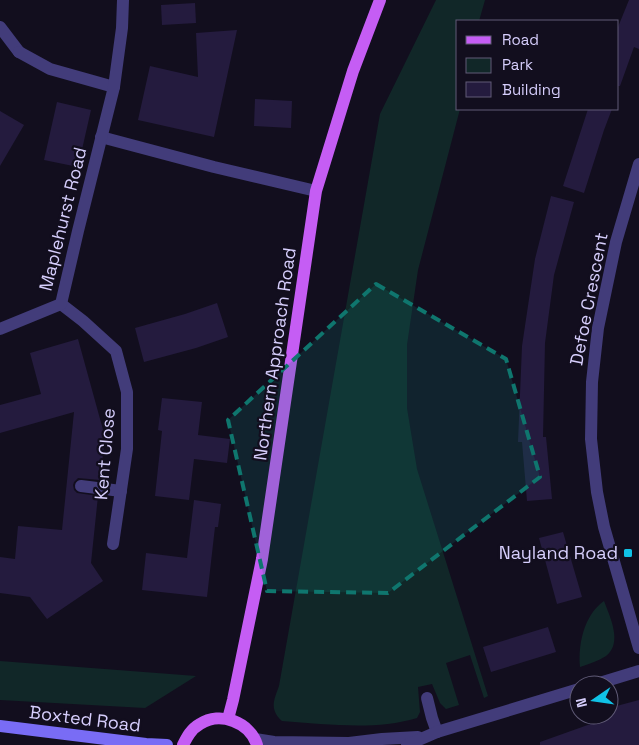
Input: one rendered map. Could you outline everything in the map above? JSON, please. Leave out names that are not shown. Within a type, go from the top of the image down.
[{"type":"main road","name":"Northern Approach Road","points":[[228,718],[234,700],[262,559],[316,190],[353,71],[380,0]]},
{"type":"main road","points":[[183,745],[189,733],[200,723],[213,718],[228,718],[244,726],[256,742]]},
{"type":"street","name":"Maplehurst Road","points":[[0,330],[61,304],[114,87],[122,28],[123,0]]},
{"type":"street","points":[[0,27],[19,52],[50,69],[114,87]]},
{"type":"street","name":"Maplehurst Road","points":[[101,137],[214,168],[316,190]]},
{"type":"street","name":"Defoe Crescent","points":[[639,164],[616,242],[598,328],[592,382],[591,439],[597,492],[604,527],[639,648]]},
{"type":"street","name":"Kent Close","points":[[61,304],[84,321],[116,351],[127,392],[127,449],[113,544]]},
{"type":"street","points":[[81,486],[121,491]]},
{"type":"street","points":[[619,677],[639,671]]},
{"type":"street","points":[[407,745],[431,734],[569,692]]},
{"type":"street","points":[[427,698],[432,718],[431,734]]},
{"type":"street","name":"Boxted Road","points":[[0,726],[167,745]]},
{"type":"street","points":[[256,742],[349,743],[431,734]]},
{"type":"highlighted area","points":[[376,284],[506,359],[540,477],[388,593],[267,591],[228,420]]},
{"type":"green space","points":[[436,0],[485,0],[479,20],[456,20],[456,110],[460,110],[418,270],[407,345],[407,408],[417,469],[488,696],[484,698],[470,655],[446,663],[459,705],[446,709],[440,703],[432,684],[418,687],[420,712],[417,718],[401,722],[333,725],[282,721],[275,712],[274,700],[279,686],[380,114]]},
{"type":"green space","points":[[604,601],[614,630],[614,644],[606,656],[580,667],[581,640],[587,622],[597,607]]},
{"type":"green space","points":[[0,661],[196,676],[145,708],[0,700]]},
{"type":"building","points":[[629,0],[639,0],[639,49],[634,47],[620,86],[619,86],[619,25]]},
{"type":"building","points":[[195,3],[196,23],[162,25],[161,5]]},
{"type":"building","points":[[237,30],[214,137],[138,120],[150,66],[198,77],[196,33]]},
{"type":"building","points":[[255,99],[292,101],[291,128],[254,126]]},
{"type":"building","points":[[57,102],[91,110],[78,167],[44,160]]},
{"type":"building","points":[[588,110],[612,110],[584,193],[563,186]]},
{"type":"building","points":[[0,111],[24,125],[0,166]]},
{"type":"building","points":[[551,196],[574,202],[554,275],[545,343],[543,437],[546,437],[552,499],[527,501],[522,442],[518,442],[522,346],[535,259]]},
{"type":"building","points":[[217,303],[228,337],[144,362],[135,328]]},
{"type":"building","points":[[78,339],[105,437],[100,480],[78,478],[73,485],[77,493],[98,496],[91,563],[103,581],[47,619],[30,597],[0,593],[0,557],[15,559],[18,526],[62,530],[74,412],[0,433],[0,405],[41,394],[30,353]]},
{"type":"building","points":[[162,398],[202,402],[198,435],[230,439],[227,463],[194,459],[189,500],[155,496],[162,431],[158,430]]},
{"type":"building","points":[[194,500],[221,504],[218,527],[215,527],[207,597],[142,590],[146,553],[187,558]]},
{"type":"building","points":[[563,532],[582,597],[557,604],[539,538]]},
{"type":"building","points":[[548,627],[556,652],[491,672],[483,647]]},
{"type":"building","points":[[639,700],[639,745],[540,745],[540,742],[588,725],[619,725],[619,705]]},
{"type":"place","name":"Nayland Road","points":[[628,553]]}]
